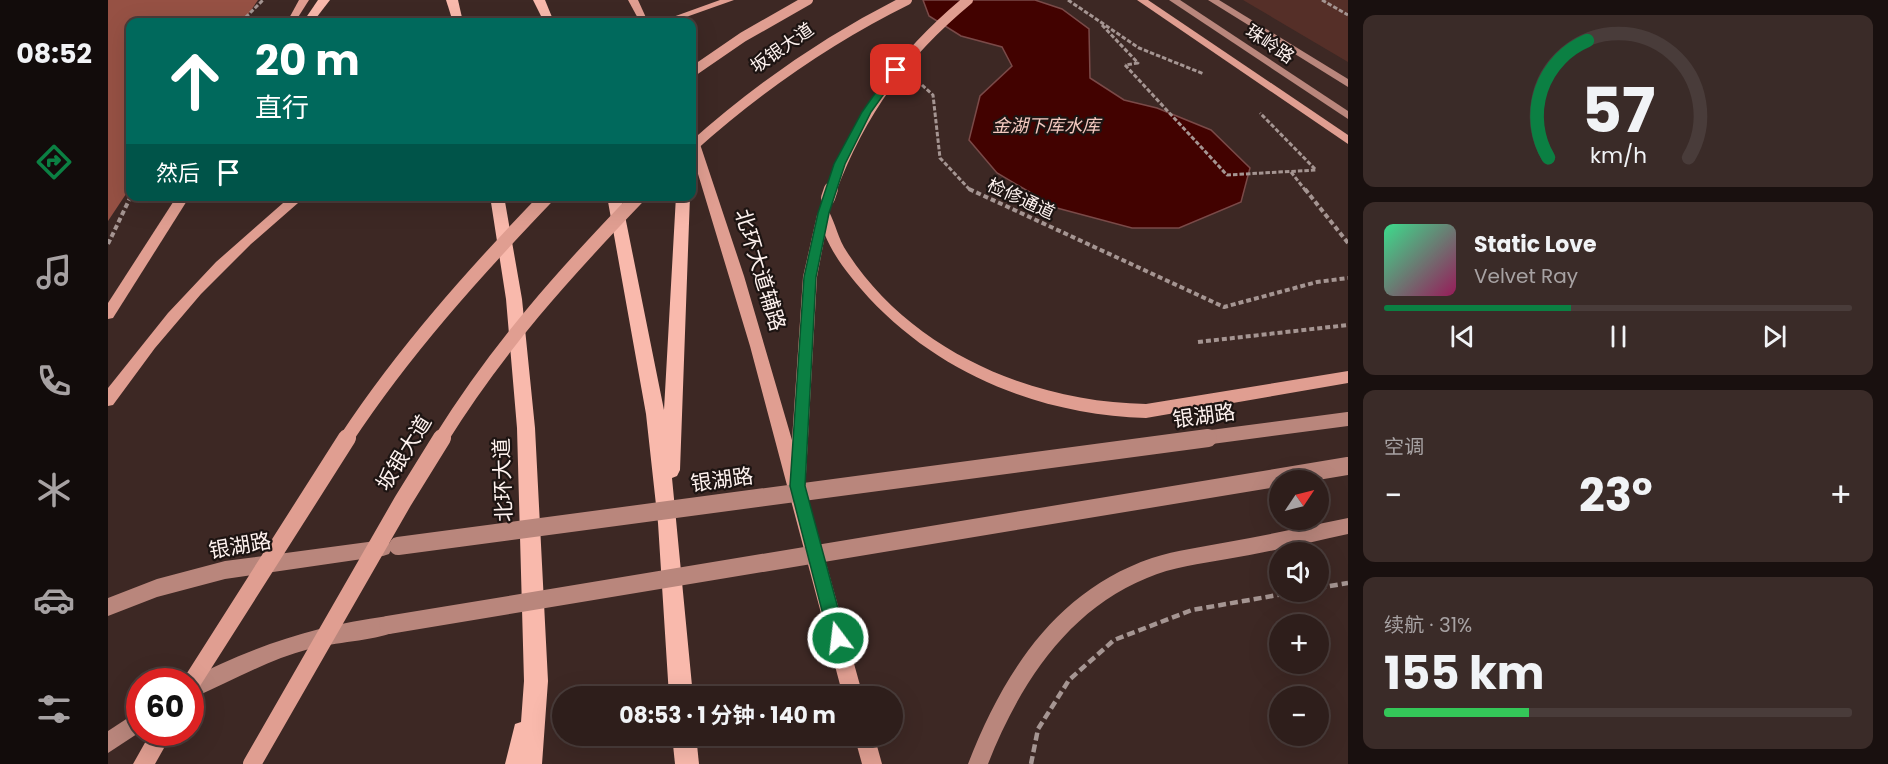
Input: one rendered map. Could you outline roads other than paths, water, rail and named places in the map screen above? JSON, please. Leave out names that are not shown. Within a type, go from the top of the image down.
[{"type":"highway","points":[[311,18],[324,0]]},
{"type":"highway","points":[[452,0],[457,18]]},
{"type":"highway","points":[[539,0],[547,18]]},
{"type":"highway","name":"北环大道","points":[[498,201],[514,299],[526,428],[536,681],[530,764]]},
{"type":"highway","points":[[615,201],[655,414],[668,523],[680,686]]},
{"type":"highway","points":[[668,523],[683,201]]},
{"type":"highway","points":[[517,764],[536,681]]},
{"type":"highway","points":[[685,746],[687,764]]},
{"type":"main road","points":[[293,18],[304,0]]},
{"type":"main road","points":[[633,0],[642,18]]},
{"type":"main road","points":[[676,18],[729,0]]},
{"type":"main road","name":"坂银大道","points":[[696,69],[743,37],[808,0]]},
{"type":"main road","name":"坂银大道","points":[[696,144],[741,105],[812,53],[907,0]]},
{"type":"main road","points":[[797,486],[810,277],[828,198],[851,138],[886,82],[924,37],[968,0]]},
{"type":"main road","points":[[1142,0],[1348,140]]},
{"type":"main road","name":"北环大道辅路","points":[[696,150],[740,283],[850,686]]},
{"type":"main road","points":[[108,314],[181,201]]},
{"type":"main road","points":[[108,400],[153,341],[219,266],[293,201]]},
{"type":"main road","points":[[200,668],[348,436],[399,366],[495,251],[543,201]]},
{"type":"main road","name":"坂银大道","points":[[252,764],[403,501],[460,409],[515,332],[566,272],[634,201]]},
{"type":"main road","points":[[824,213],[826,226],[845,261],[897,318],[946,355],[1012,386],[1083,406],[1146,411],[1301,387],[1348,377]]},
{"type":"main road","points":[[1301,387],[1348,385]]},
{"type":"main road","points":[[143,764],[154,746]]},
{"type":"main road","points":[[867,746],[872,764]]},
{"type":"street","name":"珠岭路","points":[[1174,0],[1348,116]]},
{"type":"street","name":"珠岭路","points":[[1213,0],[1348,84]]},
{"type":"street","name":"银湖路","points":[[108,607],[157,588],[225,570],[1348,419]]},
{"type":"street","points":[[204,682],[256,656],[316,636],[1348,466]]},
{"type":"street","points":[[978,764],[990,731],[1013,686],[1039,648],[1078,610],[1111,587],[1150,567],[1190,556],[1234,550],[1348,526]]},
{"type":"street","points":[[108,743],[126,730]]},
{"type":"water","name":"金湖下库水库","points":[[923,0],[1035,0],[1062,9],[1089,29],[1090,78],[1124,100],[1157,108],[1211,130],[1250,168],[1241,202],[1179,228],[1132,228],[1057,208],[997,173],[969,140],[980,96],[1012,66],[1002,47],[961,36],[929,16]]}]
